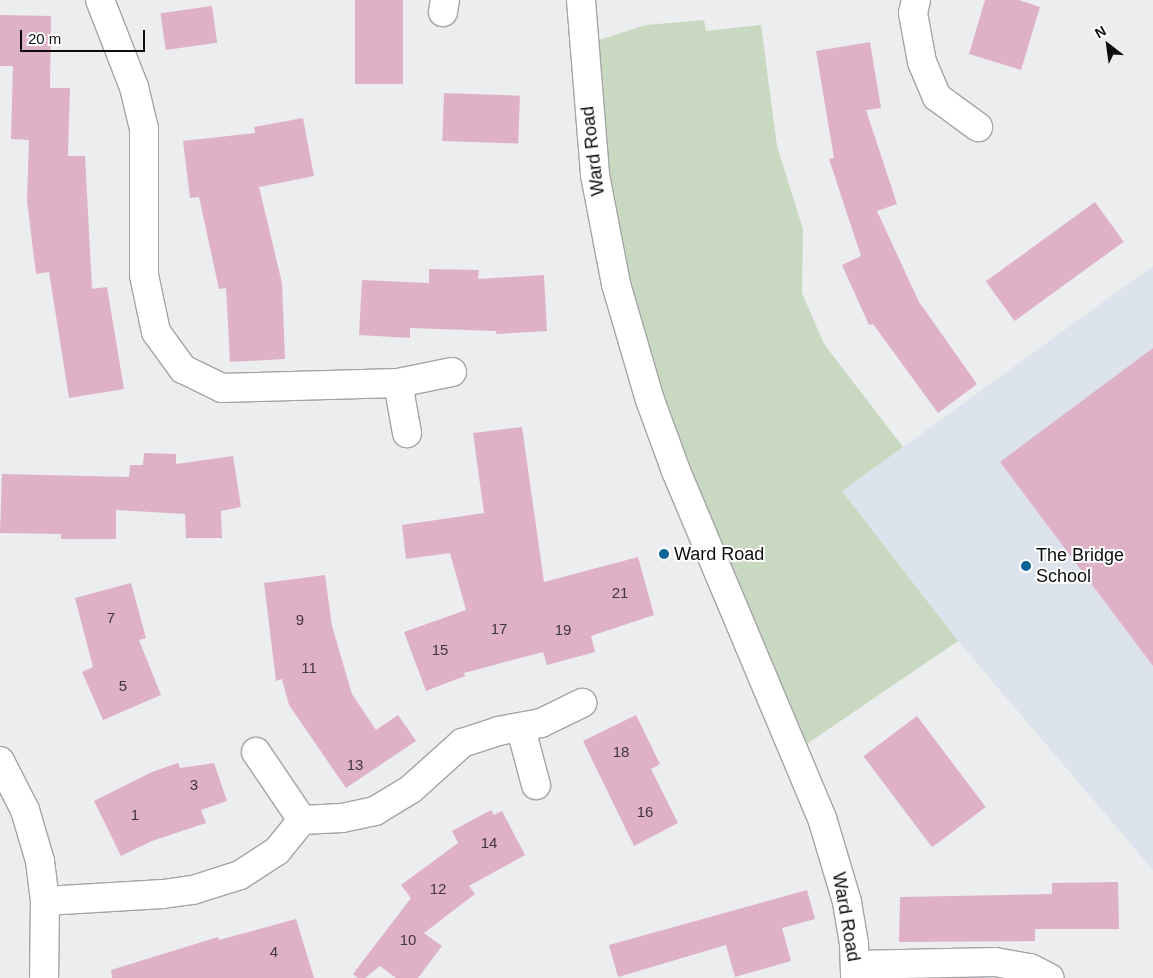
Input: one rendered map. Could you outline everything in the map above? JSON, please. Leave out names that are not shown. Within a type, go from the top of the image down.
[{"type":"street","points":[[100,0],[134,87],[144,129],[144,275],[156,332],[183,368],[222,388],[398,384],[452,372]]},
{"type":"street","name":"Ward Road","points":[[581,0],[595,175],[616,284],[650,400],[709,556],[822,818],[847,902],[855,972]]},
{"type":"street","points":[[916,0],[913,13],[922,62],[937,97],[978,127]]},
{"type":"street","points":[[398,384],[407,433]]},
{"type":"street","points":[[45,901],[163,894],[215,884],[260,865],[277,852],[302,820],[342,818],[375,811],[411,789],[462,743],[498,731],[521,729],[541,724],[582,703]]},
{"type":"street","points":[[521,729],[536,784]]},
{"type":"street","points":[[256,752],[302,820]]},
{"type":"street","points":[[0,761],[26,810],[38,849],[45,901],[44,978]]},
{"type":"street","points":[[855,972],[995,962],[1030,968],[1050,978]]},
{"type":"shaded area","name":"The Bridge School","points":[[1153,266],[1153,870],[958,641],[842,491]]},
{"type":"green space","points":[[704,20],[706,31],[761,25],[777,146],[803,229],[802,293],[824,344],[903,447],[842,491],[958,641],[795,752],[650,400],[583,45],[646,25]]},
{"type":"building","points":[[355,0],[403,0],[403,84],[355,84]]},
{"type":"building","points":[[985,0],[1019,0],[1040,7],[1021,70],[969,54]]},
{"type":"building","points":[[212,6],[217,43],[166,50],[161,13]]},
{"type":"building","points":[[0,15],[51,16],[50,88],[70,88],[68,156],[85,156],[92,289],[107,287],[124,389],[69,398],[49,272],[36,274],[27,201],[29,140],[11,139],[13,66],[0,66]]},
{"type":"building","points":[[870,42],[881,108],[866,110],[897,204],[877,211],[919,302],[977,384],[938,413],[873,324],[869,325],[842,265],[861,256],[829,159],[834,158],[816,51]]},
{"type":"building","points":[[444,93],[520,96],[518,144],[442,141]]},
{"type":"building","points":[[303,118],[314,176],[259,187],[282,283],[285,359],[230,362],[226,288],[219,289],[199,197],[190,198],[183,141],[255,133],[254,127]]},
{"type":"building","points":[[1095,202],[1124,242],[1015,321],[986,281]]},
{"type":"building","points":[[429,269],[479,270],[478,279],[544,275],[547,331],[496,334],[496,331],[410,328],[410,338],[359,335],[362,280],[429,283]]},
{"type":"building","points":[[1153,348],[1153,666],[1000,462]]},
{"type":"building","points":[[522,427],[544,582],[638,557],[654,615],[591,636],[595,652],[547,665],[543,652],[464,673],[465,676],[426,691],[404,632],[466,610],[450,553],[406,559],[402,525],[484,513],[473,433]]},
{"type":"building","points":[[144,453],[176,454],[176,464],[233,456],[241,507],[221,511],[222,538],[186,538],[185,514],[116,510],[116,539],[61,539],[61,534],[0,533],[2,474],[129,477],[130,465],[143,465]]},
{"type":"building","points":[[325,575],[332,626],[352,694],[376,730],[398,715],[416,741],[346,788],[289,705],[282,679],[276,681],[264,583]]},
{"type":"building","points":[[131,583],[146,638],[139,640],[161,695],[103,720],[82,672],[93,667],[75,598]]},
{"type":"building","points":[[636,715],[660,764],[651,769],[678,823],[634,846],[583,741]]},
{"type":"building","points":[[917,716],[986,807],[932,847],[863,756]]},
{"type":"building","points":[[178,763],[180,768],[214,763],[227,801],[201,810],[206,823],[152,841],[121,856],[94,801],[152,772]]},
{"type":"building","points":[[491,810],[494,815],[502,811],[525,855],[469,886],[475,894],[424,933],[442,946],[418,978],[396,978],[380,966],[365,978],[358,978],[353,974],[411,898],[401,885],[458,843],[452,831]]},
{"type":"building","points":[[1118,882],[1119,929],[1035,929],[1035,941],[899,942],[900,897],[1052,894],[1052,883]]},
{"type":"building","points":[[807,890],[815,919],[782,928],[791,961],[735,977],[726,945],[618,977],[609,945]]},
{"type":"building","points":[[296,919],[314,978],[112,978],[111,970],[218,937],[219,940]]},
{"type":"place","name":"Ward Road","points":[[664,554]]},
{"type":"place","name":"The Bridge School","points":[[1026,566]]}]
